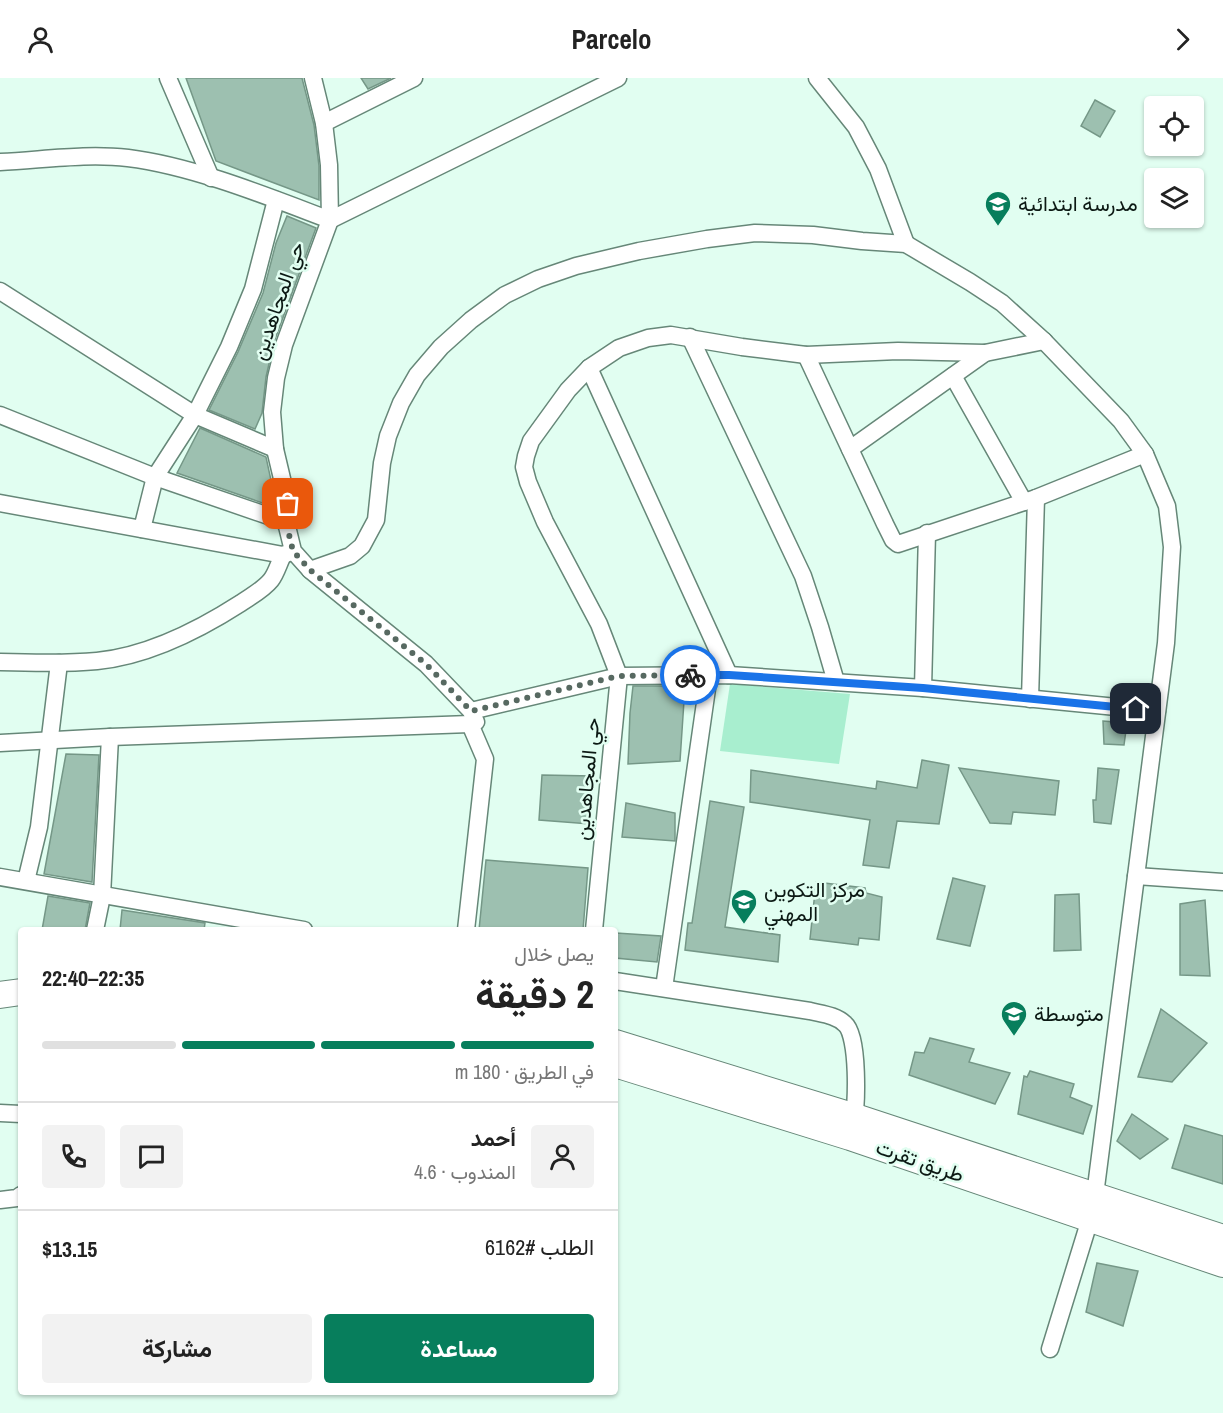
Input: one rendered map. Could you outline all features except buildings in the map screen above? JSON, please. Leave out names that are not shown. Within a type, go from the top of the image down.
[{"type":"main road","points":[[0,980],[18,979]]},
{"type":"main road","points":[[0,994],[18,992]]},
{"type":"main road","name":"طريق تقرت","points":[[618,1044],[852,1127],[1092,1207],[1223,1264]]},
{"type":"main road","name":"طريق تقرت","points":[[618,1065],[852,1127]]},
{"type":"main road","name":"طريق تقرت","points":[[1092,1207],[1223,1238]]},
{"type":"street","points":[[168,78],[211,178]]},
{"type":"street","name":"حي المجاهدين","points":[[313,78],[324,123],[330,165],[330,220],[284,345],[276,378],[272,412],[275,449],[288,504],[286,522],[288,553],[426,664],[470,717],[619,676],[594,927]]},
{"type":"street","points":[[324,123],[414,78]]},
{"type":"street","points":[[0,162],[83,156],[130,158],[211,178],[330,220],[618,78]]},
{"type":"street","points":[[816,78],[856,127],[878,169],[906,244]]},
{"type":"street","points":[[142,529],[155,477],[195,414],[229,347],[253,289],[276,200]]},
{"type":"street","points":[[310,570],[350,556],[363,546],[376,520],[382,463],[388,436],[401,403],[417,375],[441,347],[471,320],[505,295],[538,279],[576,266],[639,251],[707,239],[766,233],[906,244],[1002,303],[1044,341],[1121,421],[1145,454],[1167,506],[1172,547],[1166,643],[1092,1207],[1050,1349]]},
{"type":"street","points":[[0,291],[195,414],[275,449]]},
{"type":"street","points":[[1044,341],[985,353],[898,351],[806,355],[742,347],[690,337],[671,335],[648,338],[619,348],[589,368],[568,390],[531,441],[524,467],[545,522],[599,624],[619,676],[729,675],[923,688],[1157,711]]},
{"type":"street","points":[[690,337],[802,576],[836,682]]},
{"type":"street","points":[[850,449],[985,353]]},
{"type":"street","points":[[806,355],[893,540],[898,544],[1030,500],[1145,454]]},
{"type":"street","points":[[589,368],[729,675]]},
{"type":"street","points":[[953,376],[1030,500],[1030,699]]},
{"type":"street","points":[[0,416],[155,477],[286,522]]},
{"type":"street","points":[[0,503],[288,553],[272,579],[258,592],[216,619],[186,634],[136,653],[99,661],[0,663]]},
{"type":"street","points":[[923,688],[927,533]]},
{"type":"street","points":[[26,881],[39,827],[59,663]]},
{"type":"street","points":[[664,988],[709,675]]},
{"type":"street","points":[[0,743],[470,717],[485,759],[466,927]]},
{"type":"street","points":[[96,927],[102,896],[110,737]]},
{"type":"street","points":[[1136,876],[1223,882]]},
{"type":"street","points":[[0,877],[286,927]]},
{"type":"street","points":[[618,981],[836,1017],[847,1025],[854,1047],[852,1127]]},
{"type":"street","points":[[0,1113],[18,1114]]},
{"type":"street","points":[[0,1200],[18,1197]]},
{"type":"green space","points":[[730,684],[850,694],[839,764],[720,751]]},
{"type":"way so far","points":[[288,504],[286,522],[293,551],[310,570],[426,664],[471,711],[619,676],[690,675]]},
{"type":"place","name":"مدرسة ابتدائية","points":[[998,227]]},
{"type":"place","name":"مركز التكوين المهني","points":[[744,925]]},
{"type":"place","name":"متوسطة","points":[[1014,1037]]},
{"type":"route","points":[[690,675],[729,675],[923,688],[1136,709]]}]
